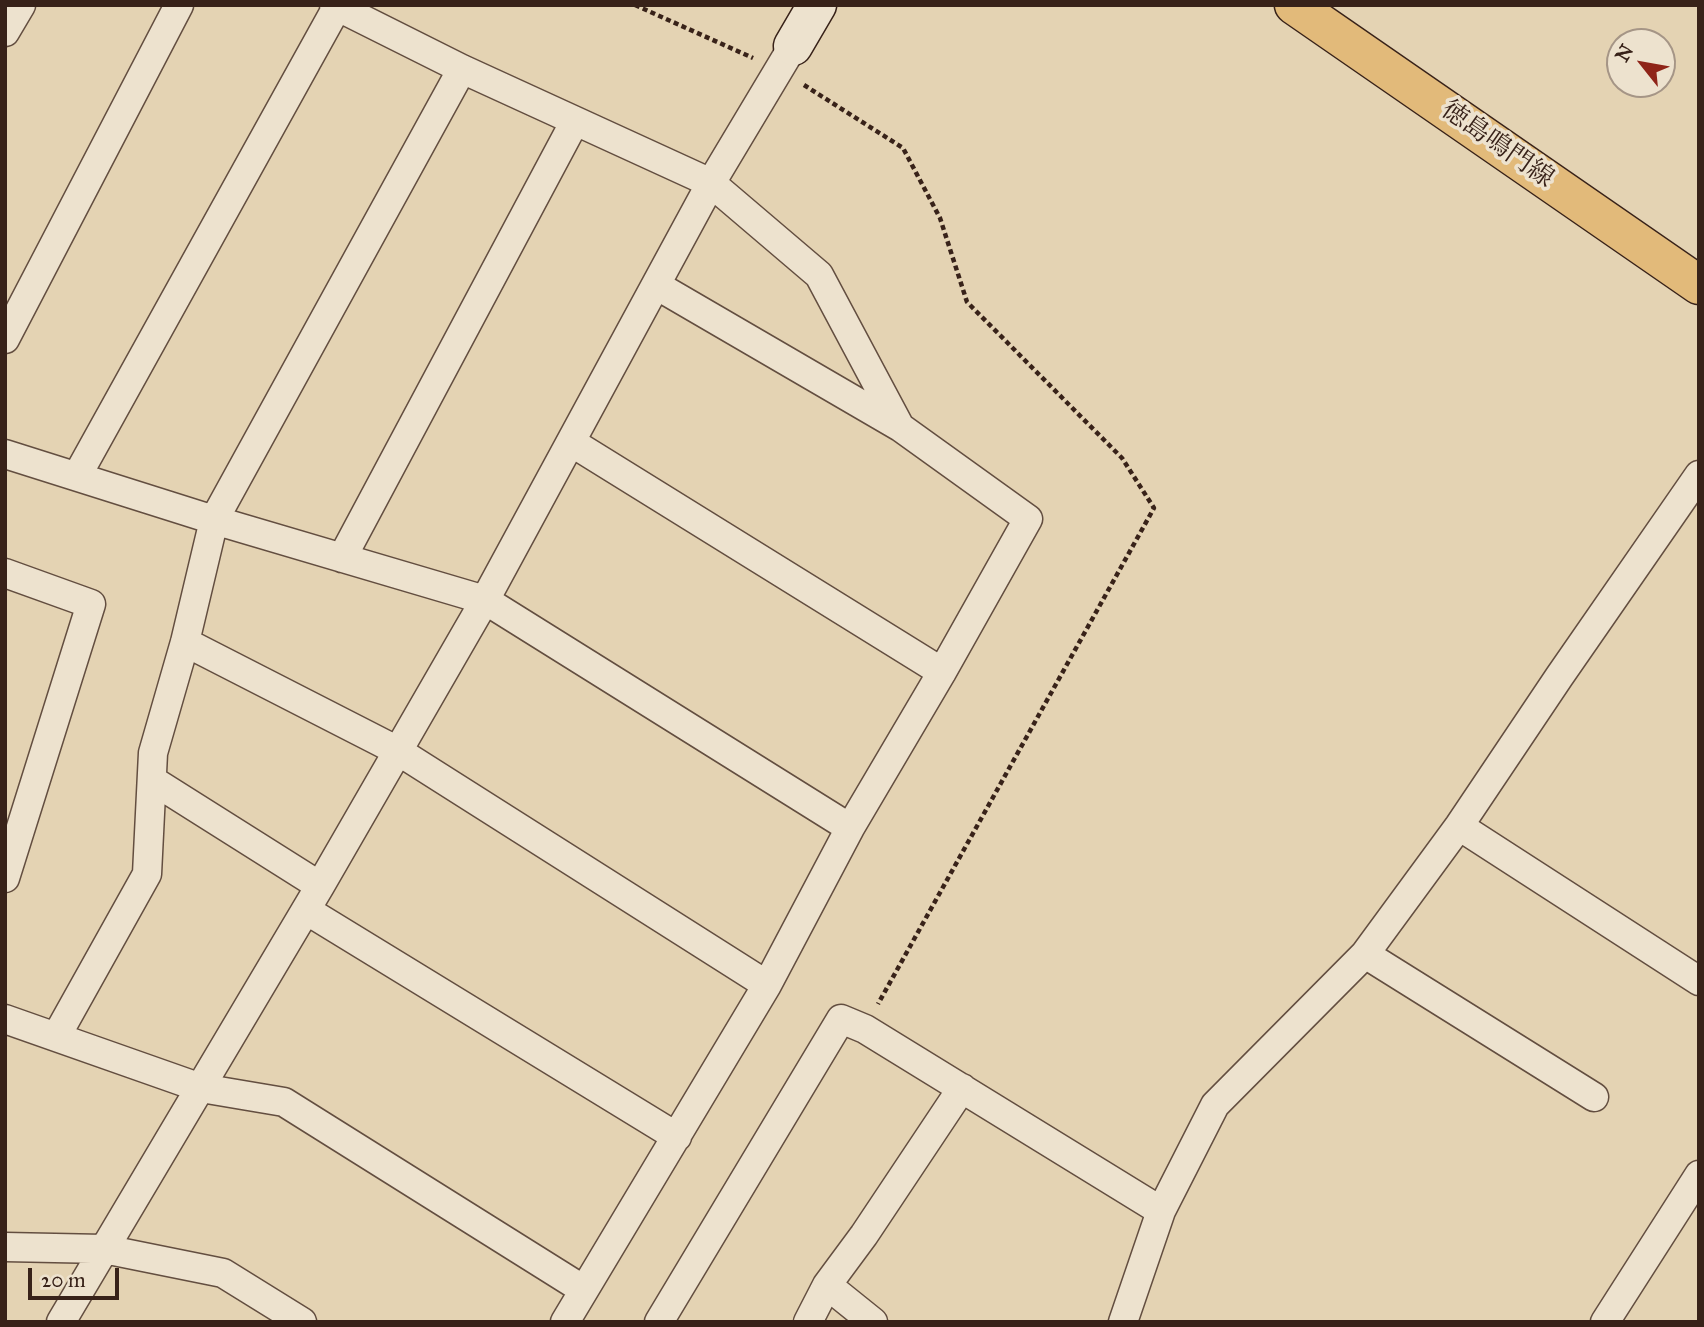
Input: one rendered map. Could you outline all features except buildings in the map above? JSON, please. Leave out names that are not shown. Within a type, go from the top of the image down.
[{"type":"main road","name":"徳島鳴門線","points":[[1294,5],[1699,285]]},
{"type":"street","points":[[5,32],[21,5]]},
{"type":"street","points":[[5,339],[179,5]]},
{"type":"street","points":[[61,1322],[313,898],[485,600],[711,183],[817,5]]},
{"type":"street","points":[[78,477],[336,6],[462,69],[711,183],[819,275],[900,427]]},
{"type":"street","points":[[56,1037],[147,874],[153,753],[185,642],[214,520],[462,69]]},
{"type":"street","points":[[342,558],[575,121]]},
{"type":"street","points":[[565,1322],[767,985],[850,828],[1028,519],[900,427],[656,285]]},
{"type":"street","points":[[571,442],[942,672]]},
{"type":"street","points":[[5,454],[214,520],[485,600],[850,828]]},
{"type":"street","points":[[1123,1322],[1161,1210],[1215,1105],[1366,954],[1459,827],[1699,475]]},
{"type":"street","points":[[5,573],[92,604],[5,878]]},
{"type":"street","points":[[185,642],[398,751],[767,985]]},
{"type":"street","points":[[152,780],[313,898],[677,1137]]},
{"type":"street","points":[[1459,827],[1699,981]]},
{"type":"street","points":[[1366,954],[1594,1097]]},
{"type":"street","points":[[5,1019],[201,1088],[284,1102],[584,1290]]},
{"type":"street","points":[[659,1322],[841,1019],[865,1029],[1161,1210]]},
{"type":"street","points":[[808,1322],[827,1286],[962,1088]]},
{"type":"street","points":[[1605,1322],[1699,1175]]},
{"type":"street","points":[[5,1247],[104,1249],[223,1273],[302,1322]]},
{"type":"street","points":[[827,1286],[873,1322]]}]
